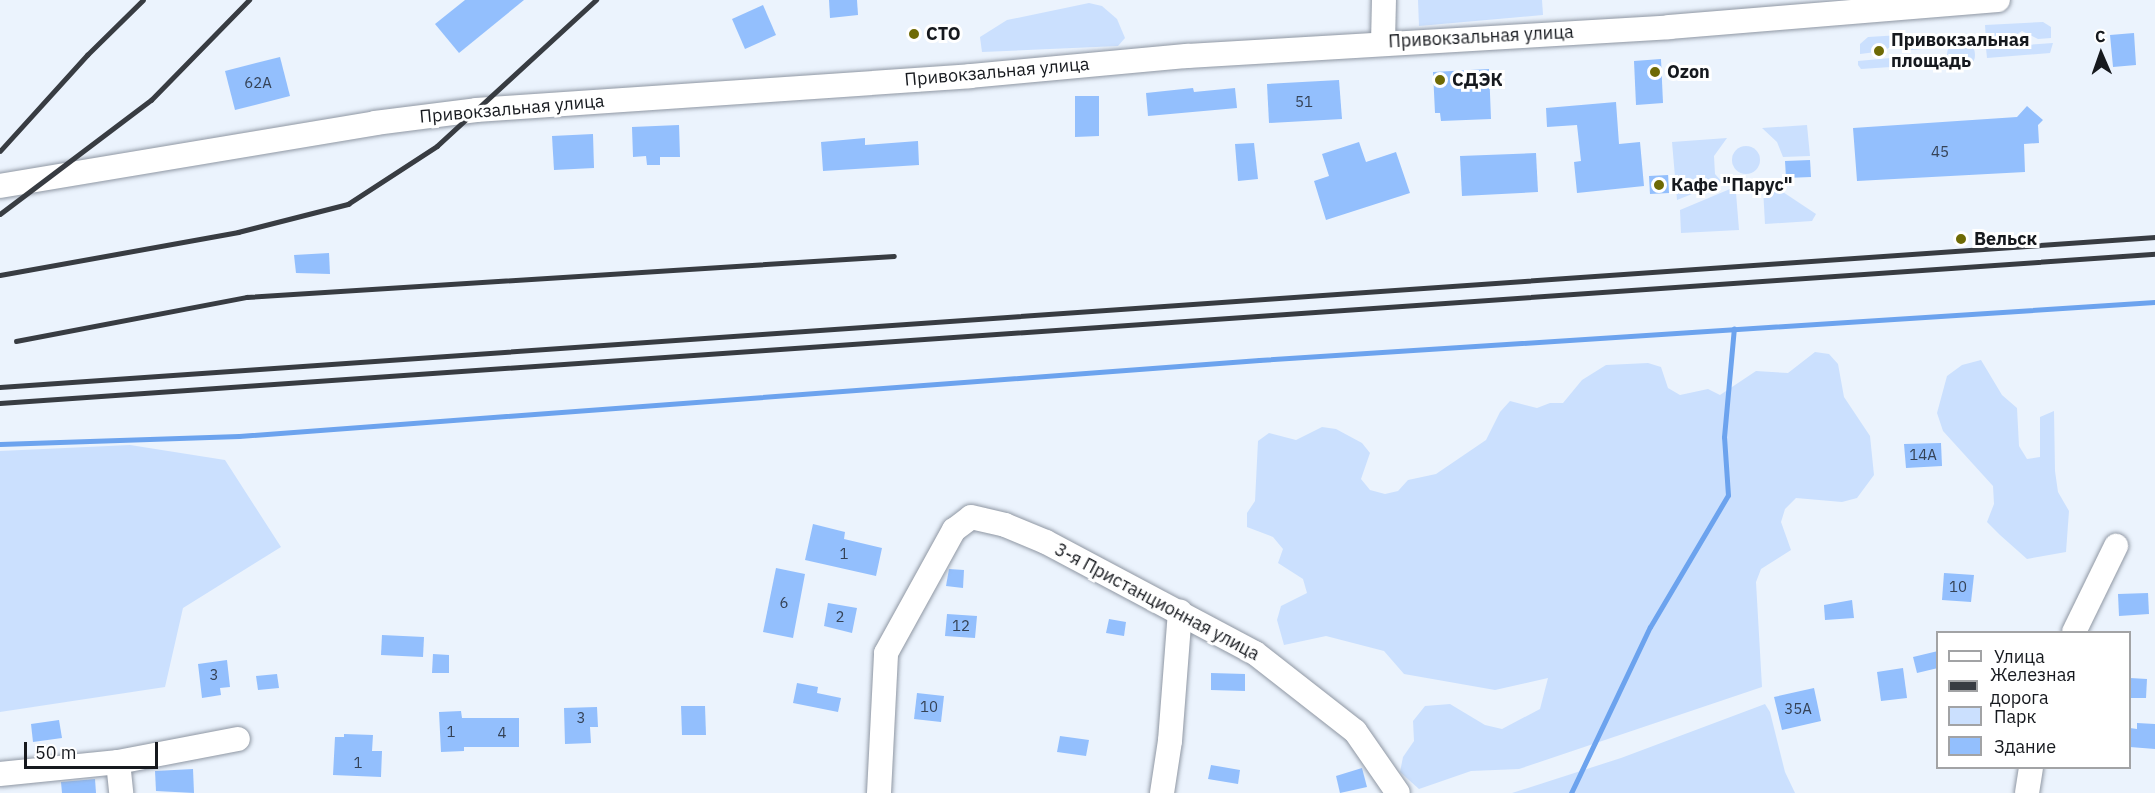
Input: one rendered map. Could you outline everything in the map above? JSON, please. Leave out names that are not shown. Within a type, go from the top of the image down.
[{"type":"street","points":[[1383,43],[1384,0]]},
{"type":"street","name":"Привокзальная улица","points":[[0,186],[375,123],[476,110],[1383,43],[1735,11],[1998,0]]},
{"type":"street","name":"3-я Пристанционная улица","points":[[879,793],[886,653],[954,530],[970,517],[1005,525],[1046,542],[1256,653],[1355,731],[1398,793]]},
{"type":"street","points":[[2075,631],[2115,546]]},
{"type":"street","points":[[1162,793],[1170,741],[1180,611]]},
{"type":"street","points":[[0,774],[118,762],[238,739]]},
{"type":"street","points":[[118,762],[121,793]]},
{"type":"street","points":[[2027,793],[2031,769]]},
{"type":"green space","points":[[1418,0],[1542,0],[1543,15],[1419,26]]},
{"type":"green space","points":[[1089,3],[1102,6],[1117,19],[1125,38],[1118,46],[982,52],[980,37],[1007,20]]},
{"type":"green space","points":[[2043,22],[2051,27],[2051,38],[2038,39],[2022,31],[2008,40],[1986,41],[1985,25]]},
{"type":"green space","points":[[1933,33],[1934,48],[1911,50],[1893,45],[1884,51],[1860,54],[1860,44],[1868,37]]},
{"type":"green space","points":[[1961,41],[1971,45],[1975,55],[1971,65],[1961,69],[1951,65],[1947,55],[1951,45]]},
{"type":"green space","points":[[2053,43],[2050,53],[1987,58],[1986,48]]},
{"type":"green space","points":[[1934,54],[1935,64],[1861,69],[1858,65],[1858,61]]},
{"type":"green space","points":[[1807,125],[1810,156],[1783,157],[1777,142],[1762,128]]},
{"type":"green space","points":[[1727,138],[1714,156],[1715,174],[1722,182],[1677,200],[1672,142]]},
{"type":"green space","points":[[1746,146],[1756,150],[1760,160],[1756,170],[1746,174],[1736,170],[1732,160],[1736,150]]},
{"type":"green space","points":[[1771,184],[1816,214],[1812,221],[1765,224],[1763,188]]},
{"type":"green space","points":[[1730,189],[1736,193],[1739,230],[1681,233],[1680,210]]},
{"type":"green space","points":[[1815,352],[1829,354],[1838,364],[1844,397],[1870,436],[1874,475],[1857,498],[1842,502],[1796,498],[1785,509],[1781,522],[1791,550],[1761,569],[1756,582],[1762,687],[1519,769],[1471,771],[1419,789],[1400,772],[1403,757],[1414,741],[1413,721],[1425,706],[1450,704],[1485,725],[1502,729],[1540,709],[1548,678],[1495,690],[1404,674],[1384,651],[1326,636],[1284,645],[1277,620],[1281,606],[1307,593],[1303,579],[1278,563],[1283,549],[1273,537],[1247,527],[1247,513],[1255,501],[1258,441],[1269,433],[1296,440],[1322,427],[1336,429],[1362,443],[1370,453],[1361,479],[1370,490],[1385,494],[1398,491],[1408,480],[1436,474],[1486,440],[1500,412],[1510,401],[1537,408],[1550,403],[1563,403],[1582,380],[1606,365],[1648,363],[1661,367],[1668,388],[1680,395],[1708,389],[1720,395],[1756,371],[1788,373]]},
{"type":"green space","points":[[1981,360],[2002,395],[2017,408],[2019,446],[2027,459],[2040,457],[2040,417],[2054,411],[2055,471],[2058,492],[2069,511],[2066,552],[2027,559],[2000,535],[1987,522],[1994,504],[1993,486],[1943,431],[1937,413],[1947,376],[1962,365]]},
{"type":"green space","points":[[130,445],[225,460],[281,547],[183,608],[165,687],[0,712],[0,451]]},
{"type":"green space","points":[[1765,704],[1770,712],[1785,772],[1795,793],[1512,793],[1621,758]]},
{"type":"building","points":[[465,0],[524,0],[459,53],[435,24]]},
{"type":"building","points":[[829,0],[857,0],[858,15],[830,18]]},
{"type":"building","points":[[763,5],[776,35],[745,49],[732,19]]},
{"type":"building","points":[[2134,33],[2136,65],[2113,67],[2110,35]]},
{"type":"building","points":[[280,57],[290,96],[235,110],[225,71]]},
{"type":"building","points":[[1661,59],[1663,103],[1636,105],[1634,61]]},
{"type":"building","points":[[1489,69],[1491,119],[1441,121],[1440,113],[1435,113],[1433,72]]},
{"type":"building","points":[[1339,80],[1342,119],[1269,123],[1267,84]]},
{"type":"building","points":[[1193,88],[1194,92],[1235,88],[1237,108],[1148,116],[1146,93]]},
{"type":"building","points":[[1075,96],[1099,96],[1099,136],[1075,137]]},
{"type":"building","points":[[1616,102],[1619,144],[1640,142],[1644,186],[1577,193],[1574,162],[1581,161],[1577,125],[1547,127],[1546,108]]},
{"type":"building","name":"Вельск","points":[[2027,106],[2043,120],[2038,125],[2039,143],[2024,144],[2025,172],[1857,181],[1853,128],[2017,117]]},
{"type":"building","points":[[679,125],[680,157],[660,157],[660,165],[647,165],[646,156],[633,157],[632,127]]},
{"type":"building","points":[[593,134],[594,168],[554,170],[552,136]]},
{"type":"building","points":[[865,138],[865,145],[918,141],[919,165],[823,171],[821,142]]},
{"type":"building","points":[[1359,142],[1366,162],[1396,152],[1410,193],[1326,220],[1314,181],[1329,176],[1322,154]]},
{"type":"building","points":[[1254,143],[1258,179],[1238,181],[1235,144]]},
{"type":"building","points":[[1536,153],[1538,192],[1462,196],[1460,156]]},
{"type":"building","points":[[1810,160],[1811,177],[1786,178],[1785,161]]},
{"type":"building","name":"Кафе \"Парус\"","points":[[1668,175],[1669,193],[1650,194],[1649,176]]},
{"type":"building","points":[[329,253],[330,274],[296,273],[294,255]]},
{"type":"building","points":[[1941,443],[1942,466],[1906,468],[1904,444]]},
{"type":"building","points":[[813,524],[845,532],[844,539],[882,548],[876,576],[805,560]]},
{"type":"building","points":[[776,568],[805,574],[793,638],[763,632]]},
{"type":"building","points":[[949,569],[964,570],[963,588],[946,586]]},
{"type":"building","points":[[1944,573],[1974,575],[1971,602],[1942,600]]},
{"type":"building","points":[[2148,593],[2149,614],[2119,616],[2118,594]]},
{"type":"building","points":[[1852,600],[1854,618],[1825,620],[1824,605]]},
{"type":"building","points":[[828,603],[857,608],[852,633],[824,626]]},
{"type":"building","points":[[947,614],[977,616],[975,638],[945,636]]},
{"type":"building","points":[[1109,619],[1126,622],[1124,636],[1106,633]]},
{"type":"building","points":[[382,635],[424,637],[423,657],[381,655]]},
{"type":"building","points":[[1936,651],[1936,668],[1917,673],[1913,657]]},
{"type":"building","points":[[433,654],[449,655],[449,673],[432,673]]},
{"type":"building","points":[[227,660],[230,687],[220,688],[221,695],[202,698],[198,664]]},
{"type":"building","points":[[1903,668],[1907,698],[1881,701],[1877,672]]},
{"type":"building","points":[[1211,673],[1245,674],[1245,691],[1211,690]]},
{"type":"building","points":[[277,674],[279,688],[258,690],[256,676]]},
{"type":"building","points":[[2131,678],[2147,679],[2146,698],[2131,698]]},
{"type":"building","points":[[797,683],[818,687],[817,693],[841,698],[838,712],[793,703]]},
{"type":"building","points":[[1814,688],[1821,721],[1782,730],[1774,697]]},
{"type":"building","points":[[917,693],[944,696],[941,722],[914,719]]},
{"type":"building","points":[[681,706],[705,706],[706,735],[682,735]]},
{"type":"building","points":[[597,707],[598,727],[590,727],[591,743],[565,744],[564,708]]},
{"type":"building","points":[[461,711],[462,718],[519,718],[519,747],[464,747],[464,751],[441,752],[439,712]]},
{"type":"building","points":[[59,720],[62,738],[33,742],[31,724]]},
{"type":"building","points":[[2137,723],[2155,724],[2155,749],[2131,747],[2131,728],[2137,729]]},
{"type":"building","points":[[344,734],[373,735],[372,751],[382,751],[381,777],[333,775],[335,737],[344,737]]},
{"type":"building","points":[[1060,736],[1089,740],[1086,756],[1057,752]]},
{"type":"building","points":[[1211,765],[1240,770],[1238,784],[1208,779]]},
{"type":"building","points":[[1362,768],[1367,787],[1340,793],[1336,776]]},
{"type":"building","points":[[193,769],[194,793],[156,791],[155,771]]},
{"type":"building","points":[[95,779],[96,793],[62,793],[61,782]]},
{"type":"waterway","points":[[0,444],[239,436],[1259,360],[2155,302]]},
{"type":"waterway","points":[[1571,793],[1650,627],[1728,495],[1724,437],[1734,328]]},
{"type":"railway","points":[[0,151],[87,55],[143,0]]},
{"type":"railway","points":[[0,214],[151,100],[249,0]]},
{"type":"railway","points":[[0,275],[238,232],[348,204],[437,146],[596,0]]},
{"type":"railway","points":[[0,387],[2155,237]]},
{"type":"railway","points":[[0,403],[2155,254]]},
{"type":"railway","points":[[16,341],[247,297],[894,256]]},
{"type":"place","name":"СТО","points":[[914,34]]},
{"type":"place","name":"Привокзальная площадь","points":[[1879,51]]},
{"type":"place","name":"Ozon","points":[[1655,72]]},
{"type":"place","name":"СДЭК","points":[[1440,80]]},
{"type":"place","name":"Кафе \"Парус\"","points":[[1659,185]]},
{"type":"place","name":"Вельск","points":[[1961,239]]}]
